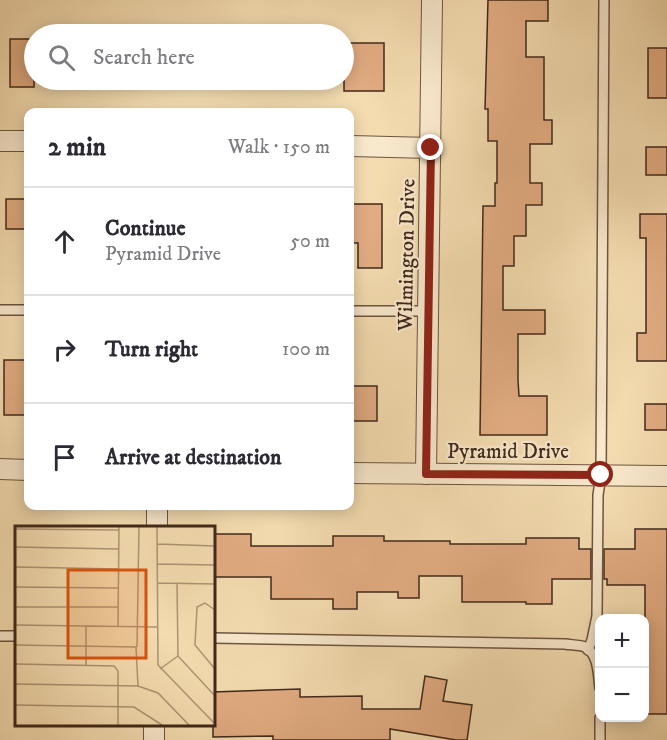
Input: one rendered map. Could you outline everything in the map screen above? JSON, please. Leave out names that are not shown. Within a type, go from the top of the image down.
[{"type":"street","name":"Wilmington Drive","points":[[426,474],[432,0]]},
{"type":"street","points":[[0,141],[24,141]]},
{"type":"street","points":[[354,146],[431,148]]},
{"type":"street","points":[[0,469],[24,470]]},
{"type":"street","name":"Pyramid Drive","points":[[354,473],[667,476]]},
{"type":"street","points":[[157,510],[157,526]]},
{"type":"lane","points":[[588,650],[597,616],[598,495],[601,475],[604,0]]},
{"type":"lane","points":[[0,310],[24,310]]},
{"type":"lane","points":[[354,311],[429,311]]},
{"type":"lane","points":[[214,638],[565,644],[585,647],[597,663],[598,668]]},
{"type":"lane","points":[[600,722],[600,740]]},
{"type":"building","points":[[488,0],[548,0],[548,21],[526,21],[526,57],[544,57],[544,120],[552,120],[552,144],[530,144],[530,183],[542,183],[542,205],[526,205],[526,236],[514,236],[514,266],[503,266],[503,310],[545,310],[545,334],[518,334],[518,380],[519,396],[547,396],[547,435],[480,435],[483,206],[495,206],[495,183],[497,183],[497,141],[488,141],[488,109],[485,109]]},
{"type":"building","points":[[10,39],[24,39],[24,87],[10,87]]},
{"type":"building","points":[[354,43],[384,43],[384,91],[344,91],[354,90]]},
{"type":"building","points":[[648,48],[667,48],[667,98],[648,98]]},
{"type":"building","points":[[646,147],[667,147],[667,175],[646,175]]},
{"type":"building","points":[[6,199],[24,199],[24,229],[6,229]]},
{"type":"building","points":[[354,204],[382,204],[382,268],[358,268],[358,243],[354,243]]},
{"type":"building","points":[[640,214],[667,214],[667,361],[637,361],[637,333],[646,333],[646,238],[640,238]]},
{"type":"building","points":[[4,360],[24,360],[24,415],[4,415]]},
{"type":"building","points":[[354,386],[377,386],[377,421],[354,421]]},
{"type":"building","points":[[645,404],[667,404],[667,430],[645,430]]},
{"type":"building","points":[[635,529],[667,529],[667,714],[649,714],[649,614],[645,614],[645,585],[607,585],[607,579],[604,579],[604,549],[635,549]]},
{"type":"building","points":[[214,534],[251,534],[251,546],[333,546],[333,536],[384,536],[384,541],[450,541],[450,544],[526,544],[526,538],[579,538],[579,549],[591,549],[591,579],[552,579],[552,604],[462,602],[462,576],[419,576],[419,598],[398,598],[398,592],[357,592],[357,609],[333,609],[333,599],[271,599],[271,577],[214,577]]},
{"type":"building","points":[[425,676],[447,680],[443,701],[472,705],[467,740],[390,729],[390,740],[273,740],[273,736],[213,737],[214,692],[300,689],[300,697],[362,696],[362,709],[420,709]]},
{"type":"route","points":[[431,148],[426,474],[601,475]]}]
